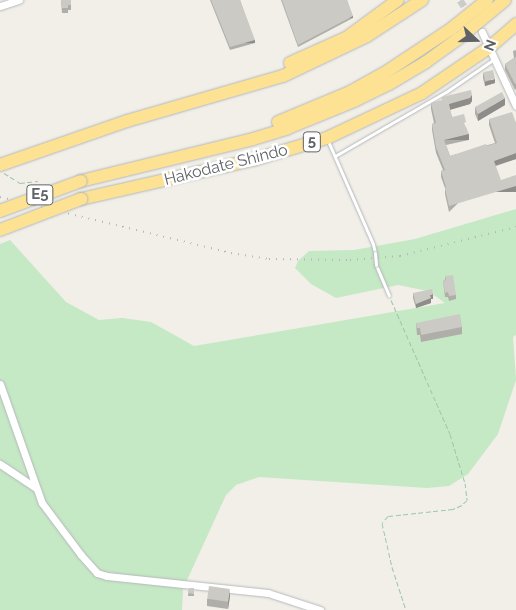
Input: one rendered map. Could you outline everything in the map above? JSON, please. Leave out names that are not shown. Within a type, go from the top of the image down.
[{"type":"highway","points":[[283,76],[283,67],[346,38],[398,0]]},
{"type":"highway","points":[[0,167],[13,159],[127,122],[283,76],[368,36],[422,0]]},
{"type":"highway","name":"Hakodate Shindo","points":[[0,211],[82,181],[251,132],[285,120],[350,92],[417,53],[452,29],[487,0]]},
{"type":"highway","name":"Hakodate Shindo","points":[[82,181],[288,128],[346,105],[389,84],[426,62],[458,39],[505,0]]},
{"type":"highway","name":"Hakodate Shindo","points":[[0,230],[81,199],[253,160],[327,138],[422,93],[492,53],[516,24]]},
{"type":"street","points":[[1,3],[20,0]]},
{"type":"street","points":[[482,32],[516,106]]},
{"type":"street","points":[[0,384],[42,503],[97,572],[107,576],[268,593],[320,610]]},
{"type":"street","points":[[0,464],[36,488]]},
{"type":"lane","points":[[335,156],[446,92],[492,53]]},
{"type":"lane","points":[[327,138],[375,253],[376,265],[389,295]]},
{"type":"path","points":[[0,167],[20,183],[38,181]]},
{"type":"path","points":[[389,295],[450,434],[465,483],[467,500],[462,505],[453,508],[388,516],[382,523],[392,567],[406,610]]},
{"type":"green space","points":[[516,209],[516,335],[513,337],[516,380],[498,434],[468,474],[449,486],[427,488],[259,477],[236,485],[226,495],[183,589],[182,610],[0,610],[0,244],[10,240],[66,302],[99,320],[122,318],[151,322],[194,346],[445,303],[428,291],[398,285],[336,298],[311,284],[295,268],[298,261],[309,251],[354,250],[415,239]]},
{"type":"building","points":[[61,0],[71,0],[71,5],[68,5],[68,8],[62,8]]},
{"type":"building","points":[[211,0],[240,0],[255,40],[230,47]]},
{"type":"building","points":[[282,0],[347,0],[353,16],[298,45]]},
{"type":"building","points":[[516,57],[516,83],[515,84],[505,64]]},
{"type":"building","points":[[493,70],[495,79],[485,81],[483,72]]},
{"type":"building","points":[[471,90],[472,95],[470,98],[449,104],[452,117],[464,114],[466,122],[464,123],[469,134],[444,140],[450,156],[486,144],[487,146],[497,143],[489,119],[512,112],[516,123],[516,153],[494,161],[501,180],[516,175],[516,186],[449,206],[441,171],[445,170],[436,147],[432,124],[436,123],[431,103],[442,100],[442,97]]},
{"type":"building","points":[[502,92],[505,98],[478,114],[475,107]]},
{"type":"building","points":[[453,275],[456,295],[449,296],[448,292],[445,293],[443,281],[446,280],[445,276]]},
{"type":"building","points":[[432,289],[433,294],[430,295],[431,298],[416,304],[413,293]]},
{"type":"building","points":[[460,314],[462,327],[421,335],[420,328],[417,328],[416,323]]},
{"type":"building","points":[[209,586],[230,589],[228,602],[207,599]]},
{"type":"building","points":[[189,588],[194,588],[194,594],[188,593]]},
{"type":"tunnel","points":[[460,0],[470,15]]},
{"type":"railway","points":[[0,197],[231,253],[269,259],[350,260],[400,256],[516,227]]}]
